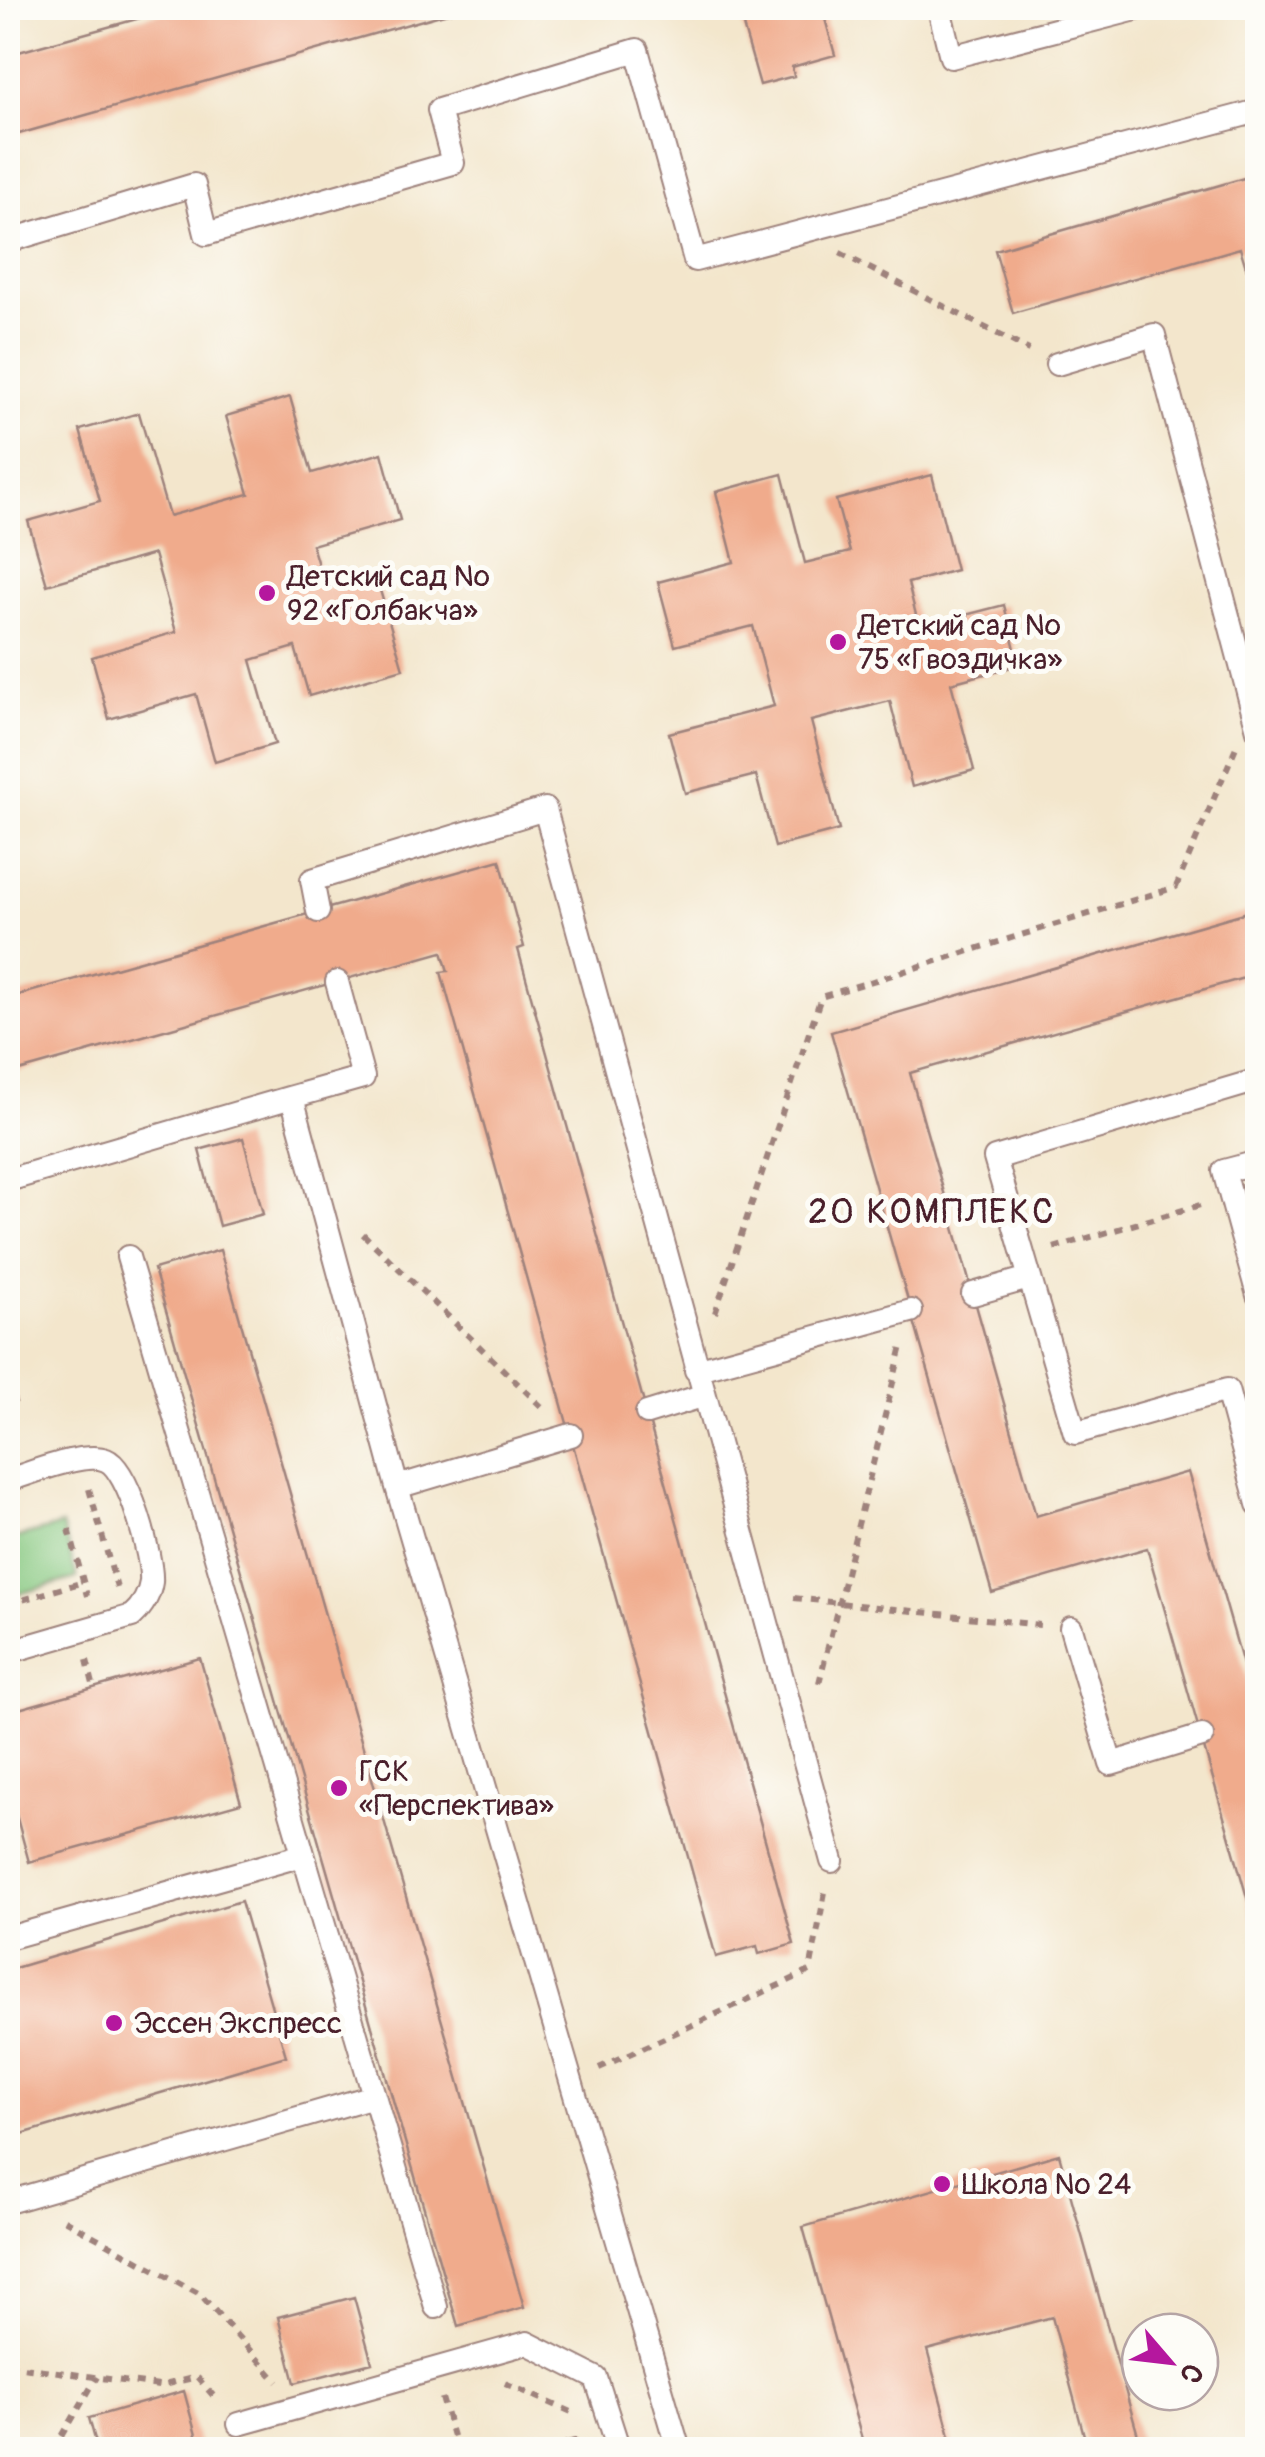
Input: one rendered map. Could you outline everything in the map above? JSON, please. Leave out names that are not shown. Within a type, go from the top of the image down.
[{"type":"lane","points":[[939,8],[952,57],[1140,8]]},
{"type":"lane","points":[[8,241],[194,185],[206,234],[454,163],[439,110],[637,50],[695,260],[1258,111]]},
{"type":"lane","points":[[1057,364],[1154,335],[1256,715]]},
{"type":"lane","points":[[318,911],[312,880],[542,800],[832,1861]]},
{"type":"lane","points":[[8,1180],[363,1077],[337,982]]},
{"type":"lane","points":[[1258,1080],[995,1158],[1075,1433],[1228,1390],[1258,1504]]},
{"type":"lane","points":[[292,1097],[398,1487],[679,2450]]},
{"type":"lane","points":[[1258,1162],[1224,1171],[1258,1295]]},
{"type":"lane","points":[[128,1257],[436,2307]]},
{"type":"lane","points":[[973,1294],[1026,1268]]},
{"type":"lane","points":[[696,1370],[910,1311]]},
{"type":"lane","points":[[647,1412],[702,1396]]},
{"type":"lane","points":[[398,1487],[571,1435]]},
{"type":"lane","points":[[8,1480],[81,1459],[112,1463],[126,1481],[151,1578],[140,1609],[125,1618],[8,1652]]},
{"type":"lane","points":[[1071,1628],[1111,1764],[1202,1736]]},
{"type":"lane","points":[[8,1938],[303,1856]]},
{"type":"lane","points":[[16,2200],[374,2096]]},
{"type":"lane","points":[[239,2424],[527,2343],[596,2378],[616,2440]]},
{"type":"path","points":[[800,232],[1057,364]]},
{"type":"path","points":[[714,1314],[821,997],[1176,887],[1256,715]]},
{"type":"path","points":[[1026,1268],[1230,1196]]},
{"type":"path","points":[[359,1230],[571,1435]]},
{"type":"path","points":[[815,1696],[910,1311]]},
{"type":"path","points":[[81,1459],[125,1618]]},
{"type":"path","points":[[69,1529],[96,1627]]},
{"type":"path","points":[[8,1604],[84,1582]]},
{"type":"path","points":[[757,1595],[1071,1628]]},
{"type":"path","points":[[571,2081],[810,1971],[832,1861]]},
{"type":"path","points":[[16,2200],[200,2294],[299,2406]]},
{"type":"path","points":[[478,2356],[486,2376],[616,2440]]},
{"type":"path","points":[[8,2365],[160,2386],[196,2377],[239,2424]]},
{"type":"path","points":[[433,2368],[457,2450]]},
{"type":"path","points":[[54,2450],[97,2378]]},
{"type":"green space","points":[[62,1525],[77,1578],[8,1597],[8,1540]]},
{"type":"building","points":[[176,8],[462,9],[8,137],[8,55]]},
{"type":"building","points":[[738,8],[822,8],[835,55],[792,67],[794,76],[760,85]]},
{"type":"building","points":[[1258,174],[1258,306],[1240,248],[1013,313],[995,250]]},
{"type":"building","points":[[290,397],[312,473],[382,453],[400,520],[312,545],[325,588],[375,573],[403,669],[309,696],[295,647],[251,660],[275,744],[215,762],[196,694],[109,719],[92,657],[176,632],[154,554],[47,585],[28,521],[100,501],[80,430],[139,413],[169,516],[249,494],[226,416]]},
{"type":"building","points":[[782,474],[805,563],[850,552],[836,500],[932,475],[956,570],[908,583],[919,627],[1004,605],[1019,665],[951,683],[974,770],[912,787],[890,701],[811,721],[839,830],[775,847],[756,775],[685,793],[669,733],[774,706],[753,626],[675,646],[658,582],[734,562],[716,492]]},
{"type":"building","points":[[500,860],[524,947],[518,949],[794,1944],[759,1954],[757,1946],[716,1957],[441,972],[448,971],[442,952],[8,1074],[8,998]]},
{"type":"building","points":[[1258,909],[1258,974],[910,1073],[1036,1516],[1188,1472],[1258,1717],[1256,1929],[1147,1548],[992,1593],[831,1032]]},
{"type":"building","points":[[243,1138],[263,1214],[219,1226],[199,1150]]},
{"type":"building","name":"ГСК «Перспектива»","points":[[220,1250],[524,2307],[458,2326],[154,1269]]},
{"type":"building","points":[[8,1375],[16,1402],[8,1405]]},
{"type":"building","points":[[200,1658],[241,1803],[29,1862],[8,1785],[8,1712]]},
{"type":"building","points":[[241,1901],[286,2056],[8,2138],[8,1970]]},
{"type":"building","points":[[1059,2154],[1120,2372],[1120,2412],[1131,2412],[1142,2450],[1088,2450],[1052,2317],[927,2350],[954,2450],[865,2450],[803,2227]]},
{"type":"building","points":[[354,2297],[372,2363],[295,2383],[278,2317]]},
{"type":"building","points":[[184,2391],[200,2450],[98,2450],[89,2418]]},
{"type":"building","points":[[576,2439],[579,2450],[542,2450],[542,2448]]},
{"type":"place","name":"Детский сад № 92 «Голбакча»","points":[[267,593]]},
{"type":"place","name":"Детский сад № 75 «Гвоздичка»","points":[[838,642]]},
{"type":"place","name":"ГСК «Перспектива»","points":[[339,1788]]},
{"type":"place","name":"Эссен Экспресс","points":[[114,2023]]},
{"type":"place","name":"Школа № 24","points":[[942,2184]]},
{"type":"district","name":"20 КОМПЛЕКС","points":[[932,1212]]}]
